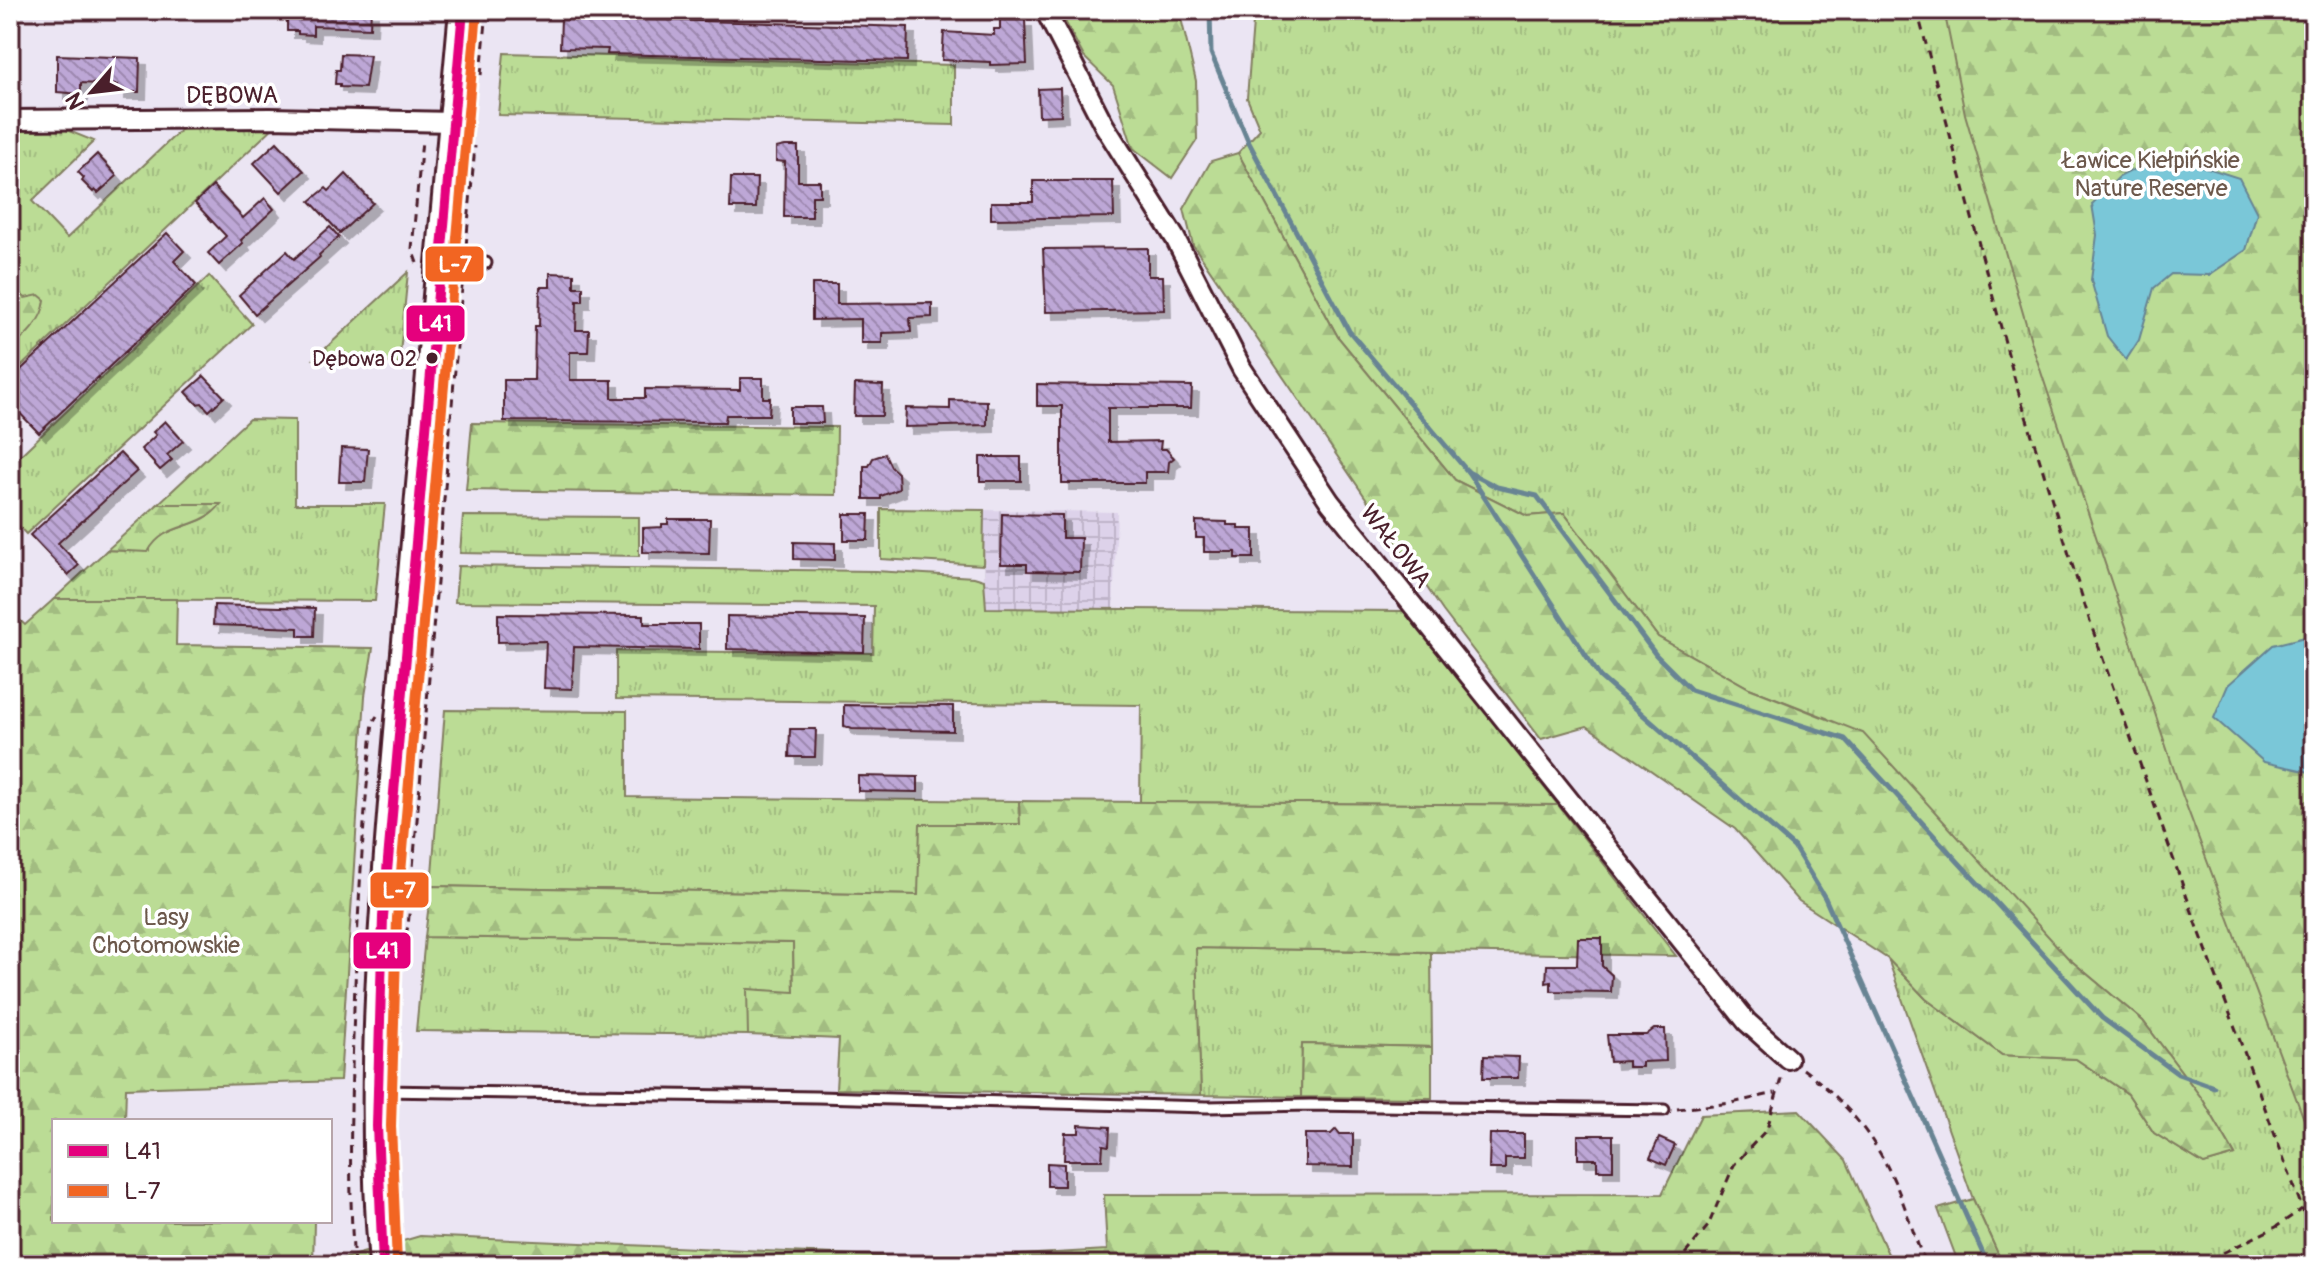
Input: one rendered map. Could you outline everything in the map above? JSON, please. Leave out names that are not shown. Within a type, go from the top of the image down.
[{"type":"main road","points":[[383,1265],[378,1206],[376,1091],[365,933],[452,260],[453,122],[463,10]]},
{"type":"street","name":"WAŁOWA","points":[[1045,10],[1104,125],[1175,238],[1242,369],[1330,502],[1747,1022],[1788,1059]]},
{"type":"street","name":"DĘBOWA","points":[[10,120],[270,118],[453,122]]},
{"type":"lane","points":[[452,260],[486,263]]},
{"type":"lane","points":[[376,1091],[817,1097],[1207,1107],[1310,1105],[1664,1110]]},
{"type":"path","points":[[481,75],[487,10]]},
{"type":"path","points":[[1917,10],[2016,384],[2090,622],[2314,1240]]},
{"type":"path","points":[[354,1265],[351,1099],[365,933],[403,936],[408,927],[452,260],[476,137]]},
{"type":"path","points":[[1788,1059],[1828,1087],[1856,1117],[1890,1172],[1926,1265]]},
{"type":"path","points":[[1664,1110],[1732,1103],[1775,1093],[1767,1129],[1734,1165],[1708,1226],[1676,1265]]},
{"type":"path","points":[[2198,1265],[2276,1227],[2302,1209]]},
{"type":"shaded area","points":[[984,510],[1117,512],[1113,610],[985,608]]},
{"type":"green space","points":[[1059,10],[1179,10],[1196,81],[1197,140],[1172,178],[1133,148],[1113,85],[1084,57]]},
{"type":"green space","points":[[1254,10],[2314,10],[2314,1265],[2003,1265],[1973,1199],[1888,959],[1926,999],[2002,1055],[2076,1059],[2128,1094],[2154,1133],[2204,1164],[2235,1155],[2203,1100],[2143,1021],[2068,958],[1827,718],[1749,688],[1658,637],[1564,513],[1527,516],[1455,480],[1338,337],[1238,153],[1260,129],[1247,98]]},
{"type":"green space","name":"Ławice Kiełpińskie Nature Reserve","points":[[1944,10],[2314,10],[2314,1146],[2182,794],[2034,351],[1965,114]]},
{"type":"green space","points":[[504,53],[954,65],[954,125],[498,115]]},
{"type":"green space","points":[[188,123],[276,125],[10,377],[10,349],[16,345],[25,298],[14,288],[10,291],[10,131],[64,129],[94,141],[32,201],[67,238]]},
{"type":"green space","points":[[1238,153],[1338,337],[1455,480],[1527,516],[1564,513],[1658,637],[1749,688],[1863,733],[2068,958],[2143,1021],[2203,1100],[2235,1155],[2204,1164],[2154,1133],[2128,1094],[2076,1059],[2002,1055],[1926,999],[1888,959],[1799,901],[1735,829],[1587,726],[1541,739],[1443,611],[1193,245],[1184,209],[1211,161]]},
{"type":"green space","points":[[408,272],[399,364],[314,359]]},
{"type":"green space","points":[[209,276],[252,324],[26,534],[10,517],[10,465]]},
{"type":"green space","points":[[14,287],[25,298],[39,295],[45,300],[37,322],[10,349],[10,291]]},
{"type":"green space","points":[[249,419],[295,420],[295,504],[385,504],[375,601],[54,599],[107,550],[147,551],[163,535],[212,513],[220,504],[158,504]]},
{"type":"green space","points":[[472,423],[837,427],[836,495],[466,490]]},
{"type":"green space","points":[[158,504],[221,504],[203,519],[163,535],[148,552],[107,550]]},
{"type":"green space","points":[[881,509],[984,510],[983,565],[881,559]]},
{"type":"green space","points":[[463,516],[639,517],[639,556],[460,553]]},
{"type":"green space","points":[[458,566],[875,571],[974,577],[984,580],[986,608],[1405,611],[1558,805],[1140,802],[1141,705],[616,699],[616,651],[873,653],[874,606],[455,602]]},
{"type":"green space","name":"Lasy Chotomowskie","points":[[54,599],[177,599],[176,645],[373,648],[365,696],[340,1081],[126,1088],[125,1119],[52,1119],[52,1223],[314,1223],[313,1265],[10,1265],[10,611],[25,625]]},
{"type":"green space","points":[[445,710],[627,711],[627,797],[1019,801],[1020,824],[918,895],[431,886]]},
{"type":"green space","points":[[1019,801],[1558,805],[1676,956],[1196,948],[1201,1095],[836,1089],[839,1039],[748,1035],[747,989],[794,992],[793,943],[425,937],[431,886],[918,895],[920,824],[1020,824]]},
{"type":"green space","points":[[425,937],[793,943],[794,993],[748,989],[748,1035],[416,1031]]},
{"type":"green space","points":[[1195,948],[1431,952],[1432,1047],[1302,1044],[1301,1097],[1201,1095]]},
{"type":"green space","points":[[1302,1044],[1432,1047],[1432,1098],[1301,1097]]},
{"type":"green space","points":[[1799,1110],[1846,1160],[1893,1265],[321,1265],[420,1236],[949,1259],[1107,1250],[1104,1195],[1662,1194],[1701,1115]]},
{"type":"green space","points":[[1973,1199],[2003,1265],[1959,1265],[1938,1209]]},
{"type":"water","points":[[2164,154],[2239,178],[2257,213],[2246,250],[2209,275],[2171,274],[2154,288],[2139,340],[2126,360],[2107,336],[2091,280],[2097,235],[2092,204],[2119,177]]},
{"type":"water","points":[[2313,635],[2314,773],[2264,762],[2214,718],[2228,685],[2273,645]]},
{"type":"building","points":[[287,10],[347,13],[347,10],[371,10],[370,28],[313,26],[313,35],[298,34],[298,31],[287,31]]},
{"type":"building","points":[[561,17],[908,27],[907,61],[607,54],[608,49],[560,48]]},
{"type":"building","points":[[1000,20],[1025,20],[1027,64],[990,65],[990,62],[942,60],[944,32],[994,35],[994,29],[1000,29]]},
{"type":"building","points":[[341,54],[370,55],[365,88],[335,84]]},
{"type":"building","points":[[57,55],[140,58],[139,92],[118,92],[118,85],[81,83],[81,94],[57,92]]},
{"type":"building","points":[[1060,88],[1061,115],[1039,116],[1038,89]]},
{"type":"building","points":[[277,142],[304,171],[281,192],[254,163]]},
{"type":"building","points":[[798,146],[798,181],[820,181],[820,196],[812,196],[812,217],[784,217],[785,162],[776,161],[776,148]]},
{"type":"building","points":[[97,154],[117,176],[98,193],[82,181],[84,178],[78,172]]},
{"type":"building","points":[[346,174],[373,203],[340,233],[310,201],[326,188],[329,191]]},
{"type":"building","points":[[731,178],[757,178],[756,208],[730,208]]},
{"type":"building","points":[[1033,181],[1113,181],[1114,217],[991,219],[991,202],[1033,202]]},
{"type":"building","points":[[213,186],[243,218],[265,198],[274,209],[219,265],[208,253],[226,236],[195,203]]},
{"type":"building","points":[[330,227],[339,237],[255,314],[239,295],[287,251],[294,259]]},
{"type":"building","points":[[167,233],[184,251],[174,261],[196,285],[39,433],[10,403],[10,380]]},
{"type":"building","points":[[1148,248],[1148,276],[1163,276],[1164,310],[1046,312],[1043,249]]},
{"type":"building","points":[[550,273],[574,274],[574,287],[583,287],[583,301],[577,301],[576,330],[589,330],[588,352],[570,352],[570,380],[612,380],[612,398],[645,398],[645,389],[740,390],[740,378],[763,378],[763,398],[770,398],[769,415],[726,415],[725,422],[504,421],[504,380],[534,380],[535,326],[539,326],[540,287],[550,287]]},
{"type":"building","points":[[812,284],[837,284],[837,304],[932,303],[932,317],[910,318],[911,332],[882,333],[882,343],[861,343],[861,319],[812,320]]},
{"type":"building","points":[[204,376],[224,397],[209,411],[186,392]]},
{"type":"building","points":[[855,384],[883,385],[882,416],[854,416]]},
{"type":"building","points":[[1037,384],[1192,386],[1191,408],[1108,408],[1108,442],[1161,441],[1160,449],[1166,449],[1174,458],[1169,462],[1168,472],[1145,472],[1145,483],[1062,483],[1062,406],[1037,406]]},
{"type":"building","points":[[950,400],[987,401],[987,425],[905,427],[906,408],[950,409]]},
{"type":"building","points":[[790,407],[822,407],[823,423],[790,423]]},
{"type":"building","points":[[165,421],[183,441],[167,455],[172,460],[160,470],[141,449]]},
{"type":"building","points":[[341,448],[368,449],[365,482],[339,482]]},
{"type":"building","points":[[120,453],[137,471],[58,543],[79,565],[68,575],[30,535]]},
{"type":"building","points":[[885,454],[898,473],[899,489],[881,496],[881,499],[864,499],[864,466],[869,466],[873,458]]},
{"type":"building","points":[[980,457],[1021,457],[1021,481],[980,481]]},
{"type":"building","points":[[844,514],[869,514],[868,540],[844,540]]},
{"type":"building","points":[[1002,514],[1062,515],[1062,538],[1081,538],[1080,572],[1027,571],[1027,564],[1001,564]]},
{"type":"building","points":[[668,519],[710,519],[709,553],[643,552],[643,528],[662,527],[662,524],[668,524]]},
{"type":"building","points":[[1196,521],[1227,522],[1227,525],[1238,525],[1238,529],[1254,529],[1254,558],[1236,558],[1236,552],[1204,552],[1204,538],[1196,538]]},
{"type":"building","points":[[794,542],[835,543],[835,560],[794,559]]},
{"type":"building","points":[[214,605],[315,608],[314,636],[298,636],[298,628],[213,625]]},
{"type":"building","points":[[498,614],[644,615],[644,624],[699,624],[699,649],[574,647],[572,689],[544,688],[546,641],[498,642]]},
{"type":"building","points":[[727,616],[865,618],[864,652],[727,649]]},
{"type":"building","points":[[844,705],[953,706],[953,731],[852,729],[844,726]]},
{"type":"building","points":[[790,729],[816,729],[815,757],[789,757]]},
{"type":"building","points":[[858,776],[918,777],[918,792],[858,791]]},
{"type":"building","points":[[1578,938],[1602,938],[1602,966],[1612,975],[1611,992],[1551,991],[1551,982],[1546,983],[1547,965],[1577,965]]},
{"type":"building","points":[[1654,1029],[1665,1029],[1666,1061],[1642,1062],[1642,1067],[1628,1067],[1628,1061],[1610,1062],[1607,1035],[1646,1035]]},
{"type":"building","points":[[1484,1056],[1519,1057],[1518,1078],[1483,1078]]},
{"type":"building","points":[[1079,1125],[1110,1127],[1109,1146],[1103,1145],[1102,1160],[1064,1160],[1065,1133],[1079,1133]]},
{"type":"building","points":[[1336,1129],[1340,1134],[1353,1134],[1353,1167],[1305,1166],[1305,1134],[1331,1134]]},
{"type":"building","points":[[1490,1134],[1524,1134],[1524,1158],[1505,1158],[1505,1169],[1489,1169]]},
{"type":"building","points":[[1578,1135],[1613,1135],[1613,1170],[1597,1170],[1597,1159],[1578,1159]]},
{"type":"building","points":[[1659,1138],[1675,1145],[1666,1165],[1650,1158]]},
{"type":"building","points":[[1047,1163],[1064,1164],[1064,1186],[1047,1186]]},
{"type":"waterway","points":[[1210,10],[1211,53],[1248,141],[1349,331],[1468,472],[1497,487],[1537,496],[1656,655],[1691,690],[1845,739],[2102,1018],[2178,1074],[2214,1087]]},
{"type":"waterway","points":[[1468,472],[1600,677],[1794,847],[1825,898],[1988,1265]]},
{"type":"transit line","name":"L41","points":[[383,1265],[377,1126],[383,917],[463,10]]},
{"type":"transit line","name":"L-7","points":[[397,1264],[391,1126],[397,918],[477,11]]},
{"type":"place","name":"Dębowa 02","points":[[432,358]]}]
